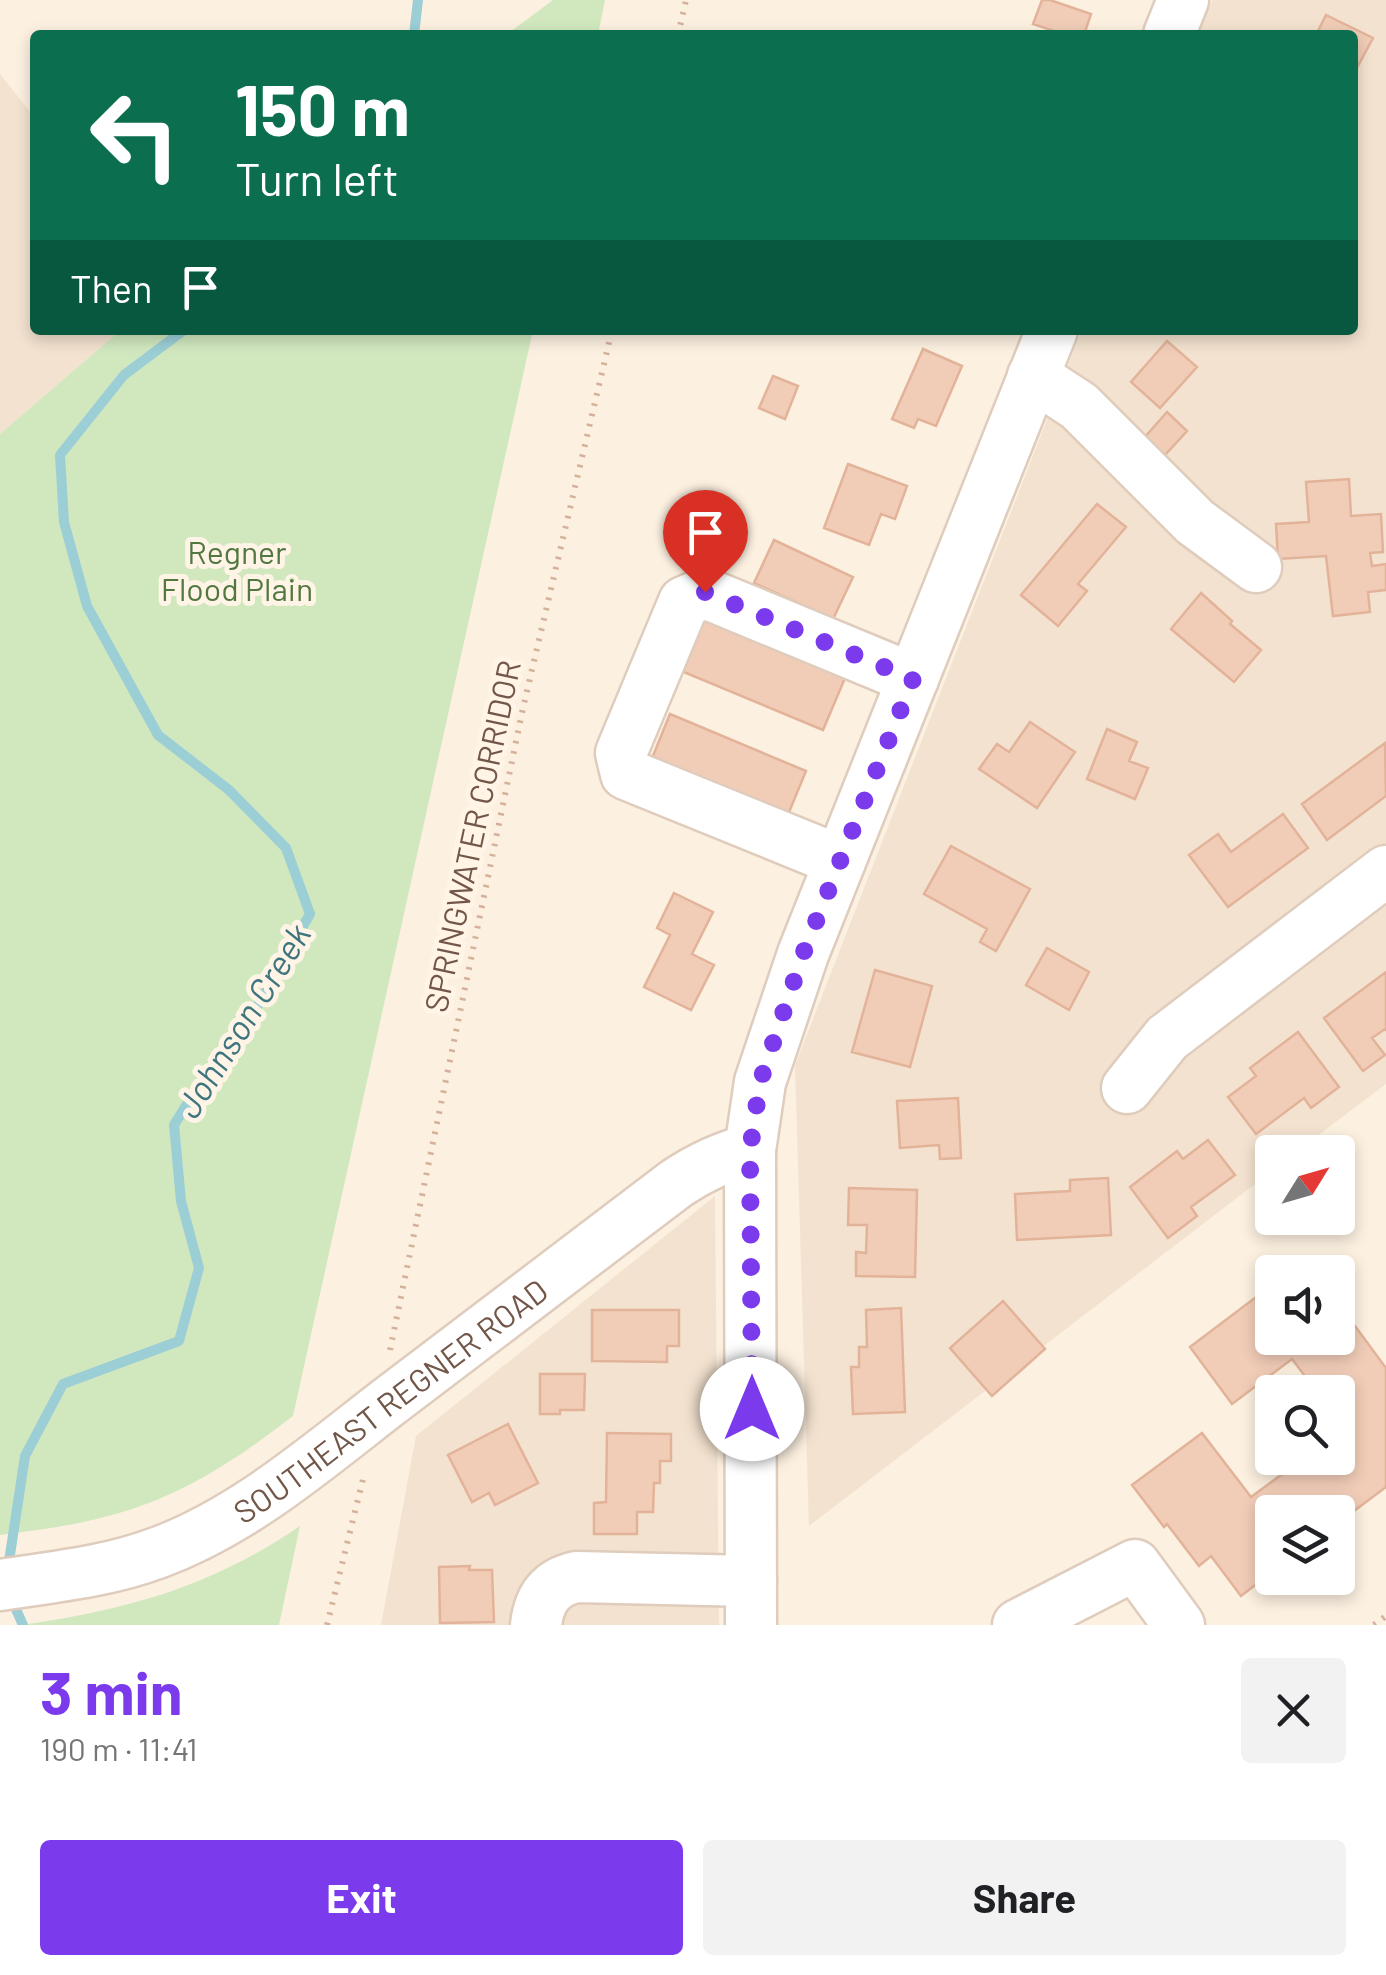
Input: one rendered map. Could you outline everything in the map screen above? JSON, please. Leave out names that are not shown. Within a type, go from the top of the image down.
[{"type":"street","points":[[1171,30],[1182,0]]},
{"type":"street","points":[[536,1625],[540,1602],[562,1581],[576,1577],[751,1603],[750,1150],[760,1082],[803,954],[1050,335]]},
{"type":"street","points":[[1033,376],[1079,406],[1194,522],[1256,568]]},
{"type":"street","points":[[840,861],[626,774],[621,753],[684,602],[705,592],[913,679]]},
{"type":"street","points":[[1127,1088],[1166,1038],[1386,871]]},
{"type":"street","name":"SOUTHEAST REGNER ROAD","points":[[0,1585],[117,1566],[158,1553],[228,1519],[270,1492],[678,1182],[722,1157],[750,1150]]},
{"type":"street","points":[[1018,1625],[1134,1565],[1179,1625]]},
{"type":"path","points":[[679,30],[686,0]]},
{"type":"path","name":"SPRINGWATER CORRIDOR","points":[[388,1354],[523,708],[611,335]]},
{"type":"path","points":[[328,1625],[366,1467]]},
{"type":"path","points":[[1374,1625],[1386,1616]]},
{"type":"shaded area","points":[[1212,0],[1386,0],[1386,1084],[1318,1135],[1255,1135],[1255,1184],[809,1526],[795,1065],[1080,335],[1358,335],[1358,30],[1200,30]]},
{"type":"shaded area","points":[[0,74],[30,112],[30,335],[115,335],[0,434]]},
{"type":"shaded area","points":[[715,1196],[719,1625],[381,1625],[416,1436]]},
{"type":"green space","points":[[553,0],[605,0],[599,30],[513,30]]},
{"type":"green space","name":"Regner Flood Plain","points":[[115,335],[532,335],[293,1416],[228,1462],[159,1499],[95,1519],[0,1535],[0,434]]},
{"type":"green space","points":[[300,1526],[279,1625],[21,1625],[97,1612],[167,1593],[234,1565]]},
{"type":"building","points":[[1042,0],[1091,14],[1086,30],[1051,30],[1033,24]]},
{"type":"building","points":[[1326,15],[1357,30],[1318,30]]},
{"type":"building","points":[[1358,31],[1373,38],[1358,66]]},
{"type":"building","points":[[1167,341],[1197,367],[1160,408],[1131,382]]},
{"type":"building","points":[[923,349],[962,366],[936,426],[918,419],[914,428],[892,419]]},
{"type":"building","points":[[773,376],[798,386],[785,419],[759,408]]},
{"type":"building","points":[[1167,412],[1187,431],[1165,455],[1145,437]]},
{"type":"building","points":[[848,464],[907,486],[895,519],[881,514],[869,545],[824,528]]},
{"type":"building","points":[[1349,479],[1351,516],[1381,514],[1383,552],[1370,553],[1372,566],[1386,564],[1386,590],[1368,592],[1370,612],[1333,616],[1326,556],[1278,559],[1276,524],[1309,522],[1306,482]]},
{"type":"building","points":[[1097,504],[1126,527],[1078,584],[1087,591],[1058,626],[1021,595]]},
{"type":"building","points":[[774,540],[853,577],[833,619],[754,583]]},
{"type":"building","points":[[1201,593],[1261,650],[1234,682],[1171,629]]},
{"type":"building","points":[[707,603],[851,664],[823,730],[679,670]]},
{"type":"building","points":[[670,714],[806,771],[780,834],[644,778]]},
{"type":"building","points":[[1030,722],[1075,752],[1037,808],[979,769],[997,744],[1009,752]]},
{"type":"building","points":[[1107,729],[1137,742],[1129,761],[1148,768],[1135,799],[1087,779]]},
{"type":"building","points":[[1385,743],[1386,796],[1327,840],[1302,804]]},
{"type":"building","points":[[1283,814],[1308,848],[1228,907],[1189,855],[1218,834],[1231,852]]},
{"type":"building","points":[[951,846],[1030,889],[996,951],[980,942],[987,929],[924,894]]},
{"type":"building","points":[[674,893],[713,912],[692,954],[714,965],[691,1010],[644,987],[670,935],[657,928]]},
{"type":"building","points":[[1047,948],[1089,972],[1069,1010],[1026,985]]},
{"type":"building","points":[[875,970],[932,986],[910,1067],[852,1052]]},
{"type":"building","points":[[1386,972],[1386,1030],[1372,1038],[1385,1055],[1363,1071],[1324,1018]]},
{"type":"building","points":[[1298,1032],[1339,1087],[1311,1108],[1304,1098],[1256,1134],[1228,1097],[1256,1076],[1250,1068]]},
{"type":"building","points":[[958,1098],[961,1158],[940,1159],[939,1145],[900,1148],[897,1101]]},
{"type":"building","points":[[1208,1140],[1235,1175],[1191,1207],[1197,1216],[1168,1238],[1130,1187],[1177,1151],[1183,1159]]},
{"type":"building","points":[[1108,1178],[1111,1235],[1017,1240],[1015,1194],[1070,1191],[1070,1180]]},
{"type":"building","points":[[849,1188],[917,1190],[915,1277],[856,1276],[856,1252],[866,1253],[867,1225],[848,1225]]},
{"type":"building","points":[[1255,1298],[1255,1355],[1355,1355],[1355,1326],[1386,1368],[1386,1487],[1355,1510],[1355,1495],[1255,1495],[1255,1585],[1241,1596],[1211,1556],[1199,1566],[1132,1485],[1202,1433],[1251,1497],[1281,1475],[1355,1475],[1355,1375],[1304,1375],[1292,1359],[1271,1375],[1255,1375],[1255,1387],[1232,1404],[1190,1347]]},
{"type":"building","points":[[1003,1301],[1045,1349],[992,1396],[950,1348]]},
{"type":"building","points":[[901,1308],[905,1412],[853,1414],[851,1367],[859,1367],[859,1347],[867,1347],[866,1310]]},
{"type":"building","points":[[592,1310],[679,1310],[679,1346],[667,1346],[667,1362],[592,1361]]},
{"type":"building","points":[[540,1374],[585,1374],[584,1410],[540,1414]]},
{"type":"building","points":[[508,1424],[538,1483],[495,1505],[489,1493],[472,1502],[448,1455]]},
{"type":"building","points":[[607,1433],[671,1434],[671,1461],[660,1461],[653,1512],[637,1512],[637,1534],[594,1534],[594,1503],[606,1502]]},
{"type":"building","points":[[470,1566],[469,1570],[492,1570],[494,1622],[440,1623],[439,1567]]},
{"type":"waterway","name":"Johnson Creek","points":[[415,30],[418,0]]},
{"type":"waterway","name":"Johnson Creek","points":[[8,1568],[25,1456],[63,1384],[179,1341],[199,1268],[181,1201],[174,1125],[213,1062],[246,1026],[310,914],[286,848],[229,790],[158,735],[87,606],[64,522],[60,455],[124,375],[177,335]]},
{"type":"waterway","name":"Johnson Creek","points":[[11,1598],[23,1625]]},
{"type":"route","points":[[705,592],[913,679],[803,954],[760,1082],[750,1150],[752,1409]]}]
